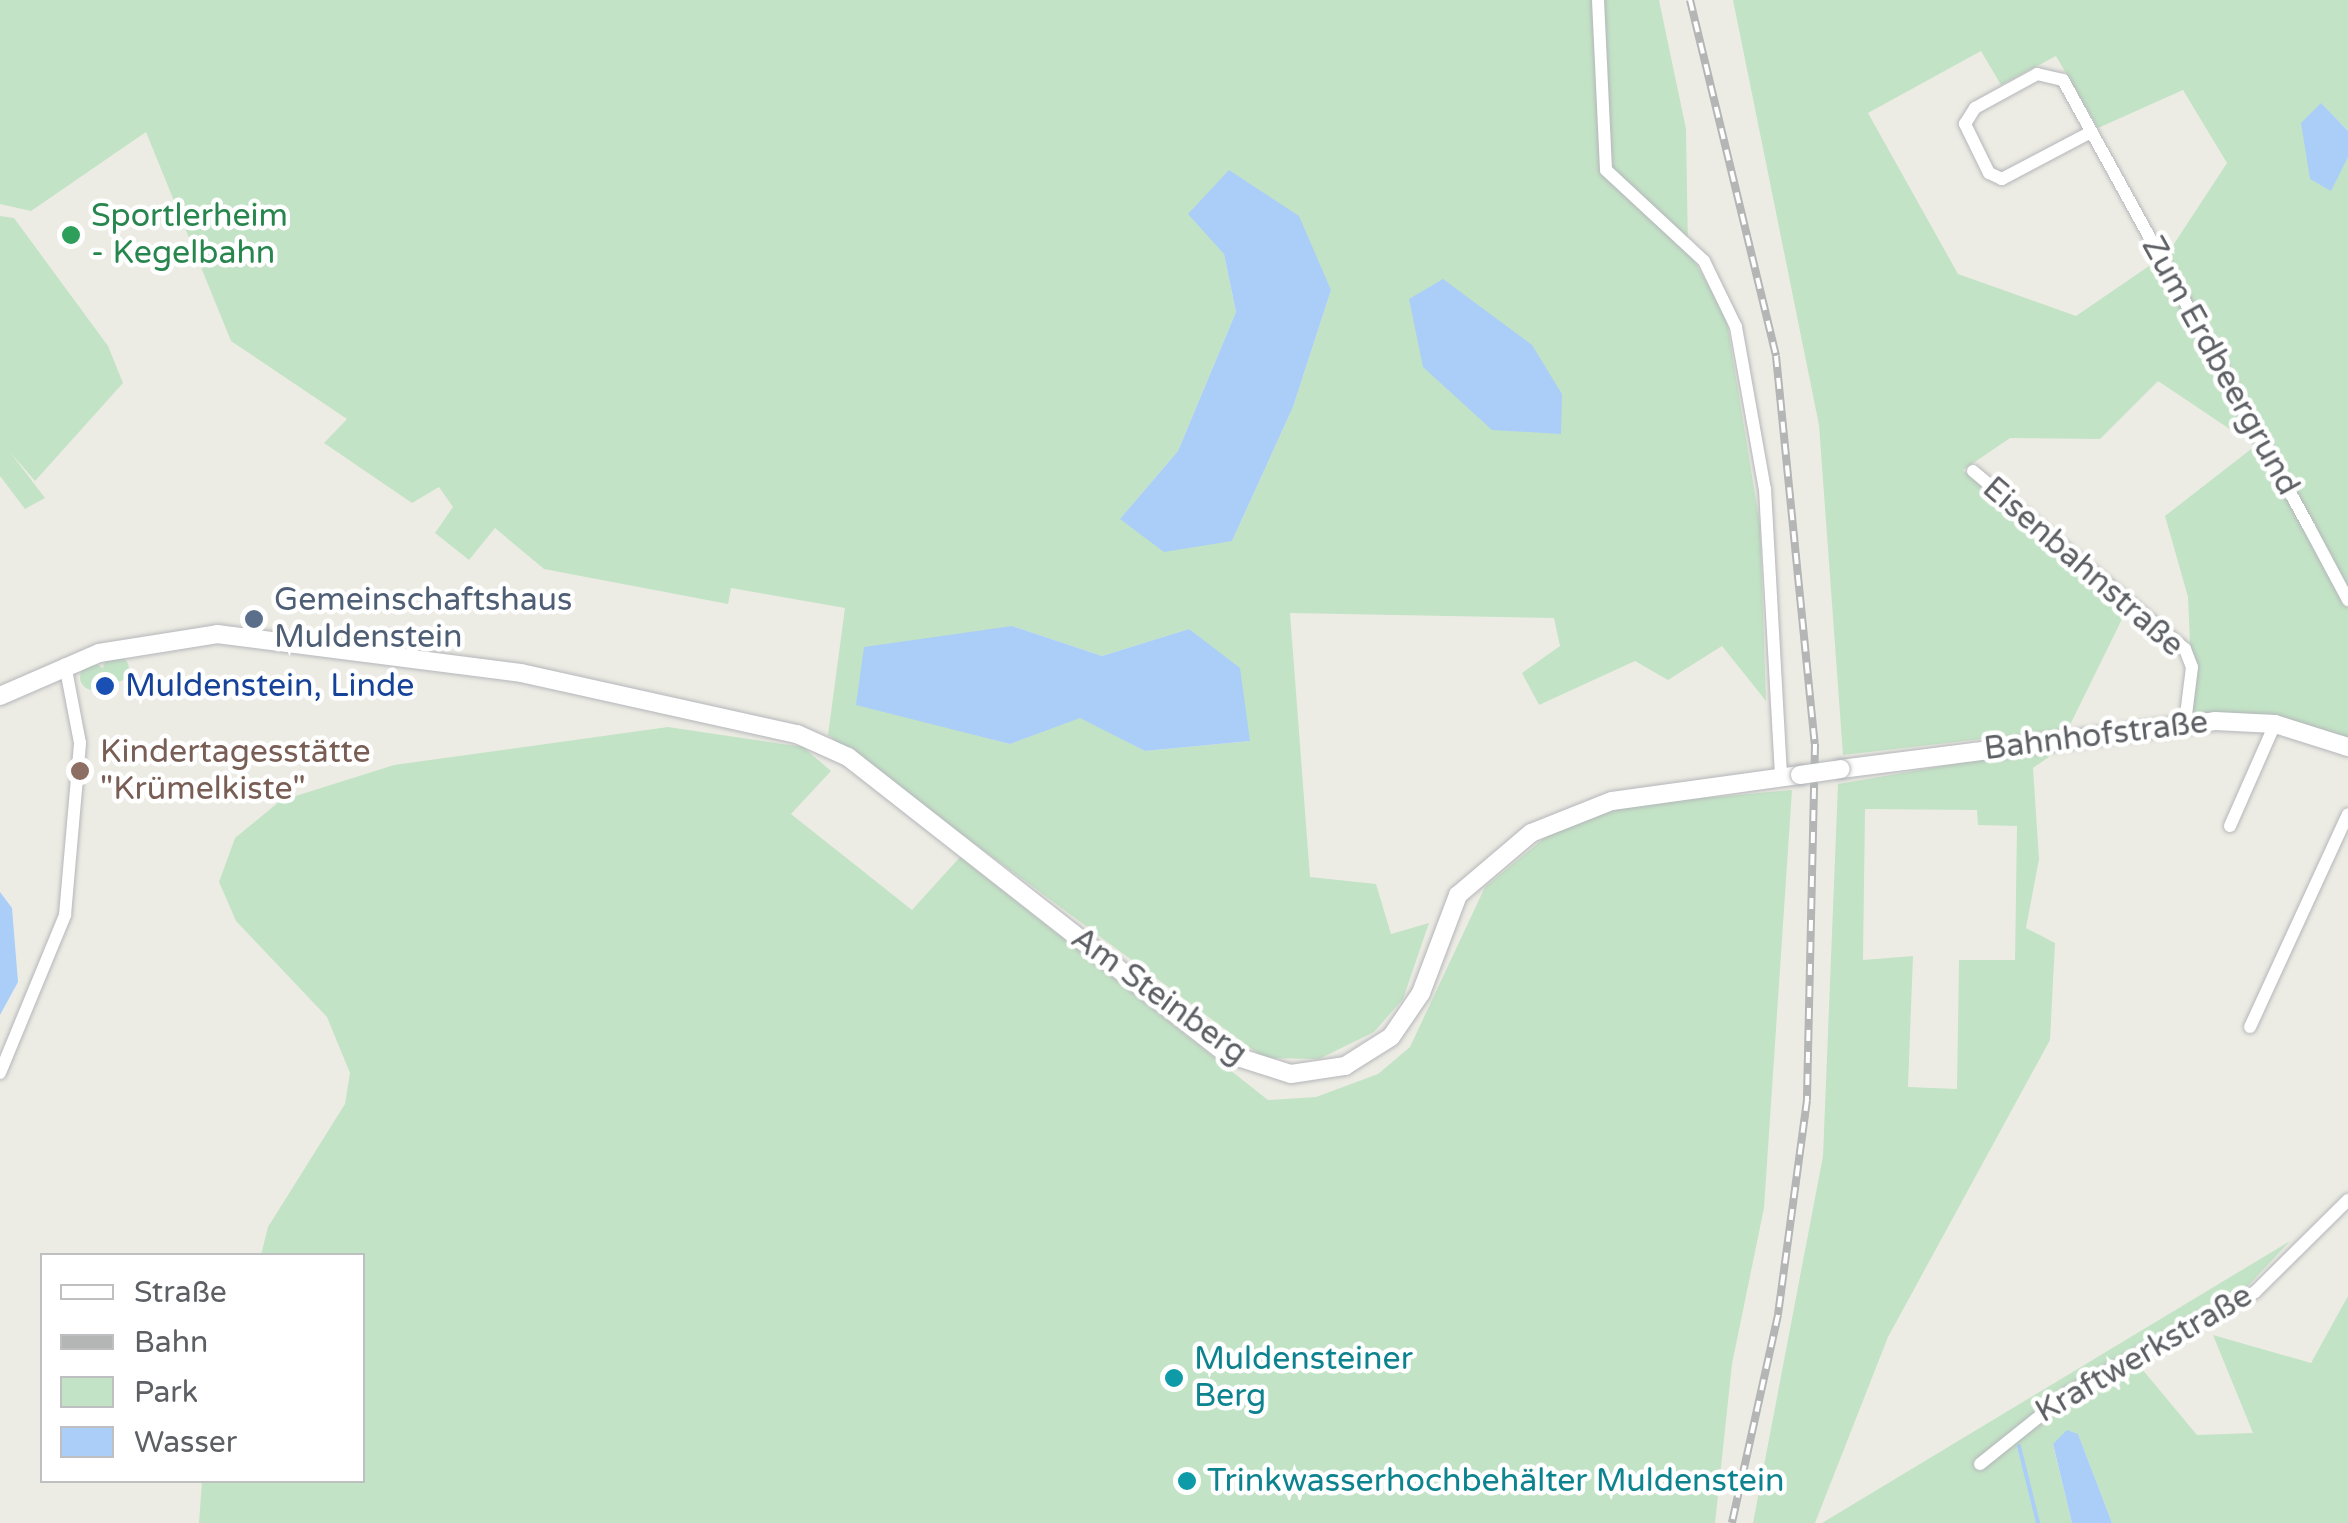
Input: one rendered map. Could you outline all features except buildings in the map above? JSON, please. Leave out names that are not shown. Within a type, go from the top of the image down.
[{"type":"main road","name":"Am Steinberg","points":[[0,696],[65,664],[217,634],[496,669],[648,701],[834,748],[1225,1053],[1291,1074],[1346,1066],[1391,1038],[1422,993],[1453,904],[1512,844],[1597,805],[1841,769]]},
{"type":"main road","name":"Bahnhofstraße","points":[[1841,769],[2186,723],[2275,724],[2348,747]]},
{"type":"street","points":[[1598,0],[1606,170],[1704,261],[1730,307],[1766,505],[1790,776]]},
{"type":"street","name":"Zum Erdbeergrund","points":[[2091,132],[2002,179],[1989,172],[1965,124],[1975,108],[2047,72],[2063,80],[2348,600]]},
{"type":"street","name":"Eisenbahnstraße","points":[[1972,471],[2185,649],[2192,667],[2186,723]]},
{"type":"street","points":[[0,1073],[65,915],[80,743],[65,664]]},
{"type":"street","points":[[2230,826],[2275,724]]},
{"type":"street","points":[[2250,1027],[2348,814]]},
{"type":"street","name":"Kraftwerkstraße","points":[[1980,1464],[2070,1392],[2255,1292],[2348,1200]]},
{"type":"green space","points":[[0,0],[1659,0],[1686,129],[1688,250],[1726,316],[1760,525],[1766,701],[1722,646],[1668,680],[1635,661],[1539,705],[1522,673],[1560,646],[1554,618],[1290,613],[1310,877],[1376,884],[1391,934],[1429,923],[1403,999],[1374,1032],[1319,1059],[1264,1058],[828,735],[845,608],[731,588],[728,604],[544,569],[495,528],[469,560],[435,533],[453,507],[439,487],[412,503],[324,443],[347,419],[231,341],[146,132],[31,211],[0,204]],"holes":[[[1224,254],[1331,290],[1293,407],[1232,541],[1121,518],[1178,451],[1236,312]],[[1012,626],[1102,656],[1189,629],[1250,741],[1145,751],[1080,717],[1010,744],[972,734]]]},
{"type":"green space","points":[[1733,0],[2348,0],[2348,131],[2321,103],[2334,177],[2348,157],[2348,738],[2277,715],[2193,713],[2188,597],[2165,516],[2255,446],[2158,381],[2100,439],[2010,438],[1963,470],[2127,609],[2068,729],[1843,755],[1819,425]],"holes":[[[1981,51],[2001,85],[2056,56],[2098,128],[2183,90],[2227,163],[2168,253],[2076,316],[1958,274],[1868,113]]]},
{"type":"green space","points":[[0,216],[14,218],[108,346],[123,383],[35,481],[10,452],[45,498],[25,509],[0,476]]},
{"type":"green space","points":[[116,656],[125,660],[129,669],[125,678],[116,682],[107,678],[103,669],[107,660]]},
{"type":"green space","points":[[93,664],[102,668],[106,677],[102,686],[93,690],[84,686],[80,677],[84,668]]},
{"type":"green space","points":[[668,727],[803,747],[831,771],[791,814],[912,910],[960,857],[1268,1100],[1316,1097],[1378,1074],[1410,1047],[1485,887],[1560,825],[1620,806],[1792,790],[1764,1208],[1732,1364],[1715,1523],[199,1523],[202,1483],[365,1483],[365,1253],[262,1253],[268,1227],[345,1104],[350,1073],[327,1017],[236,921],[219,882],[235,838],[280,801],[394,765]]},
{"type":"green space","points":[[2066,745],[2033,768],[2039,859],[2026,928],[2055,943],[2050,1040],[1888,1337],[1815,1523],[1753,1523],[1823,1156],[1838,784]],"holes":[[[1865,809],[1977,810],[1978,825],[2017,826],[2015,960],[1959,960],[1957,1089],[1908,1087],[1913,956],[1863,960]]]},
{"type":"green space","points":[[2290,1241],[2246,1288],[2127,1351],[2197,1435],[2253,1433],[2213,1335],[2311,1363],[2348,1296],[2348,1523],[2112,1523],[2078,1434],[2053,1445],[2072,1523],[1822,1523]]},
{"type":"water","points":[[2321,103],[2348,131],[2348,157],[2331,191],[2310,179],[2301,123]]},
{"type":"water","points":[[1229,170],[1299,216],[1331,290],[1293,407],[1232,541],[1164,552],[1120,519],[1178,451],[1236,312],[1224,254],[1188,214]]},
{"type":"water","points":[[1443,279],[1532,345],[1562,394],[1561,434],[1492,430],[1423,367],[1409,299]]},
{"type":"water","points":[[1012,626],[1102,656],[1189,629],[1240,668],[1250,741],[1145,751],[1080,718],[1010,744],[856,705],[864,647]]},
{"type":"water","points":[[0,892],[12,908],[18,982],[0,1015]]},
{"type":"water","points":[[2067,1430],[2078,1434],[2112,1523],[2072,1523],[2053,1444]]},
{"type":"waterway","points":[[2019,1446],[2038,1523]]},
{"type":"railway","points":[[1690,0],[1776,356],[1815,744],[1807,1100],[1778,1315],[1732,1523]]},
{"type":"place","name":"Sportlerheim - Kegelbahn","points":[[71,235]]},
{"type":"place","name":"Gemeinschaftshaus Muldenstein","points":[[254,619]]},
{"type":"place","name":"Muldenstein, Linde","points":[[105,686]]},
{"type":"place","name":"Kindertagesstätte \"Krümelkiste\"","points":[[80,771]]},
{"type":"place","name":"Muldensteiner Berg","points":[[1174,1378]]},
{"type":"place","name":"Trinkwasserhochbehälter Muldenstein","points":[[1187,1481]]}]
